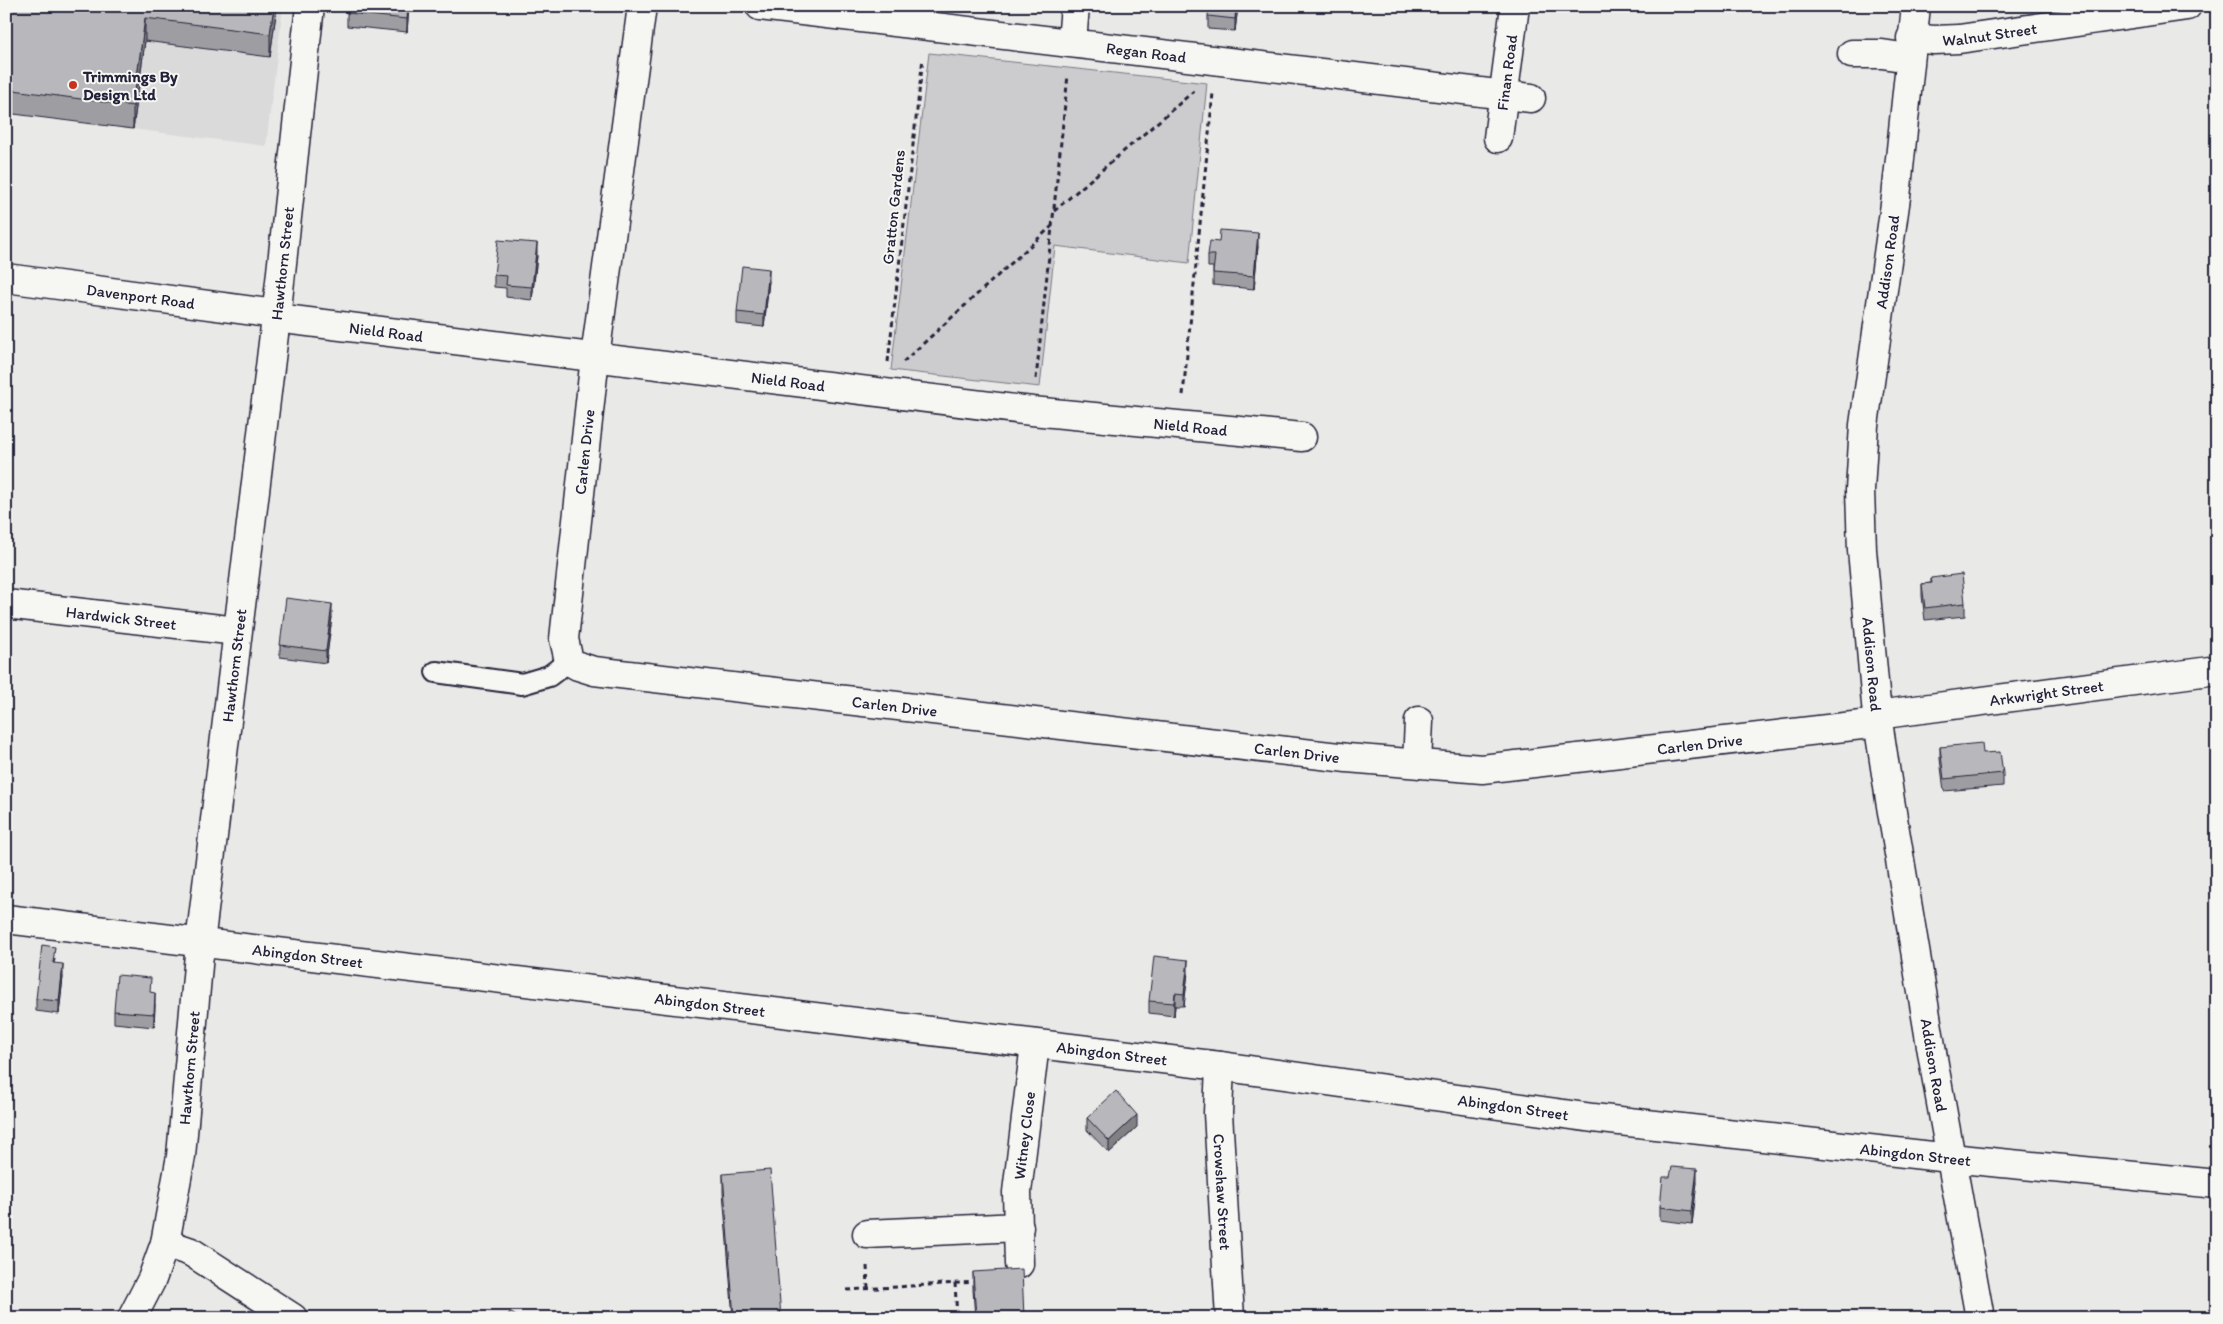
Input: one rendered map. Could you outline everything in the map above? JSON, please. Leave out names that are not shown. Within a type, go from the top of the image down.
[{"type":"street","name":"Hawthorn Street","points":[[132,1318],[152,1280],[165,1243],[181,1156],[200,944],[276,316],[310,6]]},
{"type":"street","name":"Carlen Drive","points":[[642,6],[595,357],[564,639],[569,660],[578,666],[594,671],[1348,758],[1482,769],[1878,719]]},
{"type":"street","name":"Regan Road","points":[[760,6],[1072,42],[1216,66],[1532,98]]},
{"type":"street","points":[[1072,42],[1075,6]]},
{"type":"street","name":"Finan Road","points":[[1498,138],[1515,6]]},
{"type":"street","name":"Addison Road","points":[[1916,6],[1910,48],[1896,197],[1864,425],[1860,490],[1862,550],[1878,719],[1950,1158],[1980,1318]]},
{"type":"street","name":"Walnut Street","points":[[1910,48],[1934,40],[1960,39],[2186,6]]},
{"type":"street","points":[[1852,54],[1882,54],[1910,48]]},
{"type":"street","name":"Davenport Road","points":[[6,278],[276,316]]},
{"type":"street","name":"Nield Road","points":[[276,316],[595,357],[886,384],[1032,411],[1302,437]]},
{"type":"street","name":"Hardwick Street","points":[[6,604],[237,631]]},
{"type":"street","name":"Arkwright Street","points":[[1878,719],[2217,670]]},
{"type":"street","points":[[1417,763],[1419,721]]},
{"type":"street","name":"Abingdon Street","points":[[6,919],[1220,1066],[1593,1118],[1950,1158],[2217,1184]]},
{"type":"street","name":"Witney Close","points":[[1020,1264],[1017,1192],[1035,1044]]},
{"type":"street","name":"Crowshaw Street","points":[[1220,1066],[1218,1113],[1230,1318]]},
{"type":"street","points":[[867,1234],[1019,1227]]},
{"type":"street","points":[[165,1243],[191,1252],[294,1318]]},
{"type":"lane","points":[[436,672],[522,684],[549,676],[569,660]]},
{"type":"path","name":"Gratton Gardens","points":[[886,384],[927,25]]},
{"type":"path","points":[[1032,411],[1072,42]]},
{"type":"path","points":[[1054,211],[1216,66]]},
{"type":"path","points":[[1180,426],[1216,66]]},
{"type":"path","points":[[886,384],[1052,226]]},
{"type":"path","points":[[846,1290],[983,1282]]},
{"type":"path","points":[[955,1283],[957,1318]]},
{"type":"shaded area","name":"Trimmings By Design Ltd","points":[[6,6],[283,6],[266,146],[6,113]]},
{"type":"shaded area","points":[[929,53],[1207,83],[1189,263],[1055,246],[1040,387],[891,370]]},
{"type":"building","name":"Trimmings By Design Ltd","points":[[6,6],[274,6],[270,34],[145,18],[133,106],[6,89]]},
{"type":"building","points":[[348,6],[408,6],[407,19],[347,13]]},
{"type":"building","points":[[1209,6],[1236,6],[1235,19],[1208,16]]},
{"type":"building","points":[[1220,230],[1258,233],[1254,276],[1213,273],[1215,255],[1208,255],[1210,241],[1219,242]]},
{"type":"building","points":[[498,240],[537,243],[532,287],[506,285],[507,276],[494,275]]},
{"type":"building","points":[[742,266],[769,269],[764,315],[737,312]]},
{"type":"building","points":[[1962,574],[1965,603],[1925,608],[1922,584],[1932,583],[1931,578]]},
{"type":"building","points":[[286,598],[332,604],[326,651],[280,645]]},
{"type":"building","points":[[1982,743],[1983,753],[2000,752],[2003,773],[1944,779],[1940,747]]},
{"type":"building","points":[[42,945],[55,947],[53,963],[63,964],[59,1001],[36,999]]},
{"type":"building","points":[[1154,956],[1188,960],[1184,994],[1175,993],[1174,1003],[1149,1001]]},
{"type":"building","points":[[117,975],[151,978],[150,992],[155,993],[154,1014],[114,1011]]},
{"type":"building","points":[[1116,1091],[1137,1115],[1109,1141],[1087,1118]]},
{"type":"building","points":[[1672,1167],[1697,1169],[1692,1211],[1660,1207],[1663,1177],[1670,1177]]},
{"type":"building","points":[[770,1170],[781,1318],[734,1318],[723,1174]]},
{"type":"building","points":[[1022,1269],[1024,1318],[976,1318],[973,1272]]},
{"type":"building","points":[[510,1312],[519,1318],[506,1318]]},
{"type":"place","name":"Trimmings By Design Ltd","points":[[73,85]]}]
